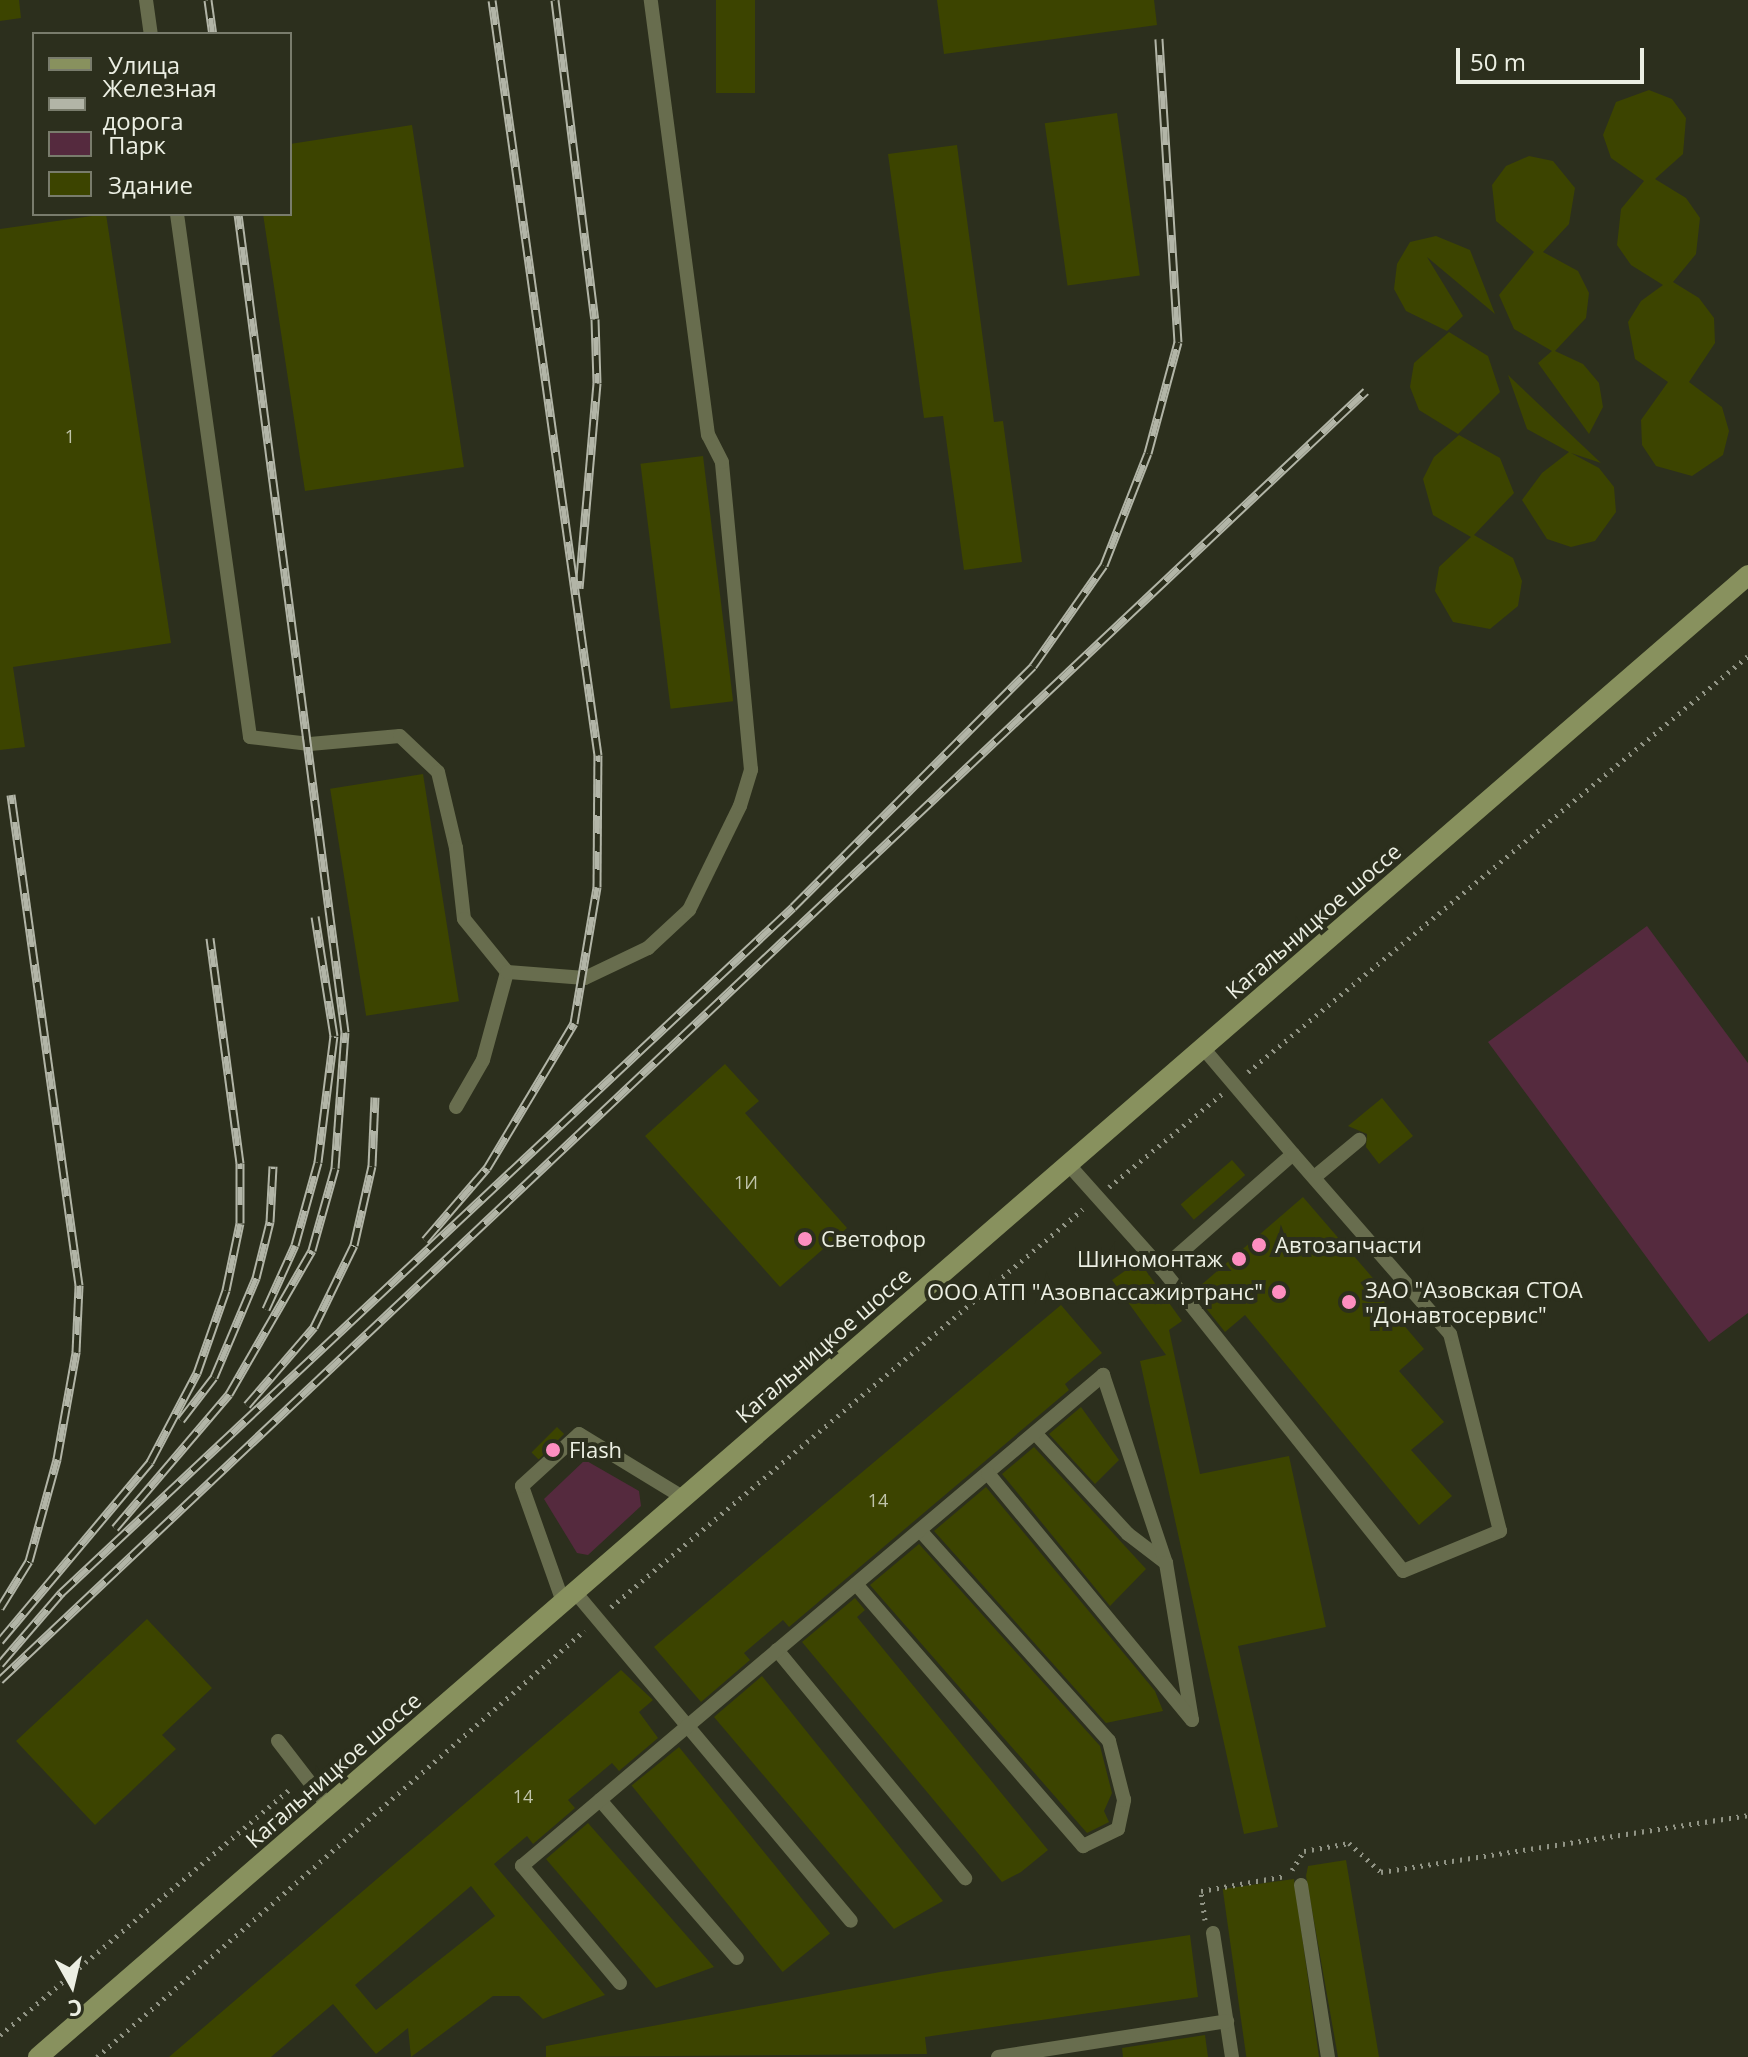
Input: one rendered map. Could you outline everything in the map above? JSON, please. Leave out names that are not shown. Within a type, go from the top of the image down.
[{"type":"main road","name":"Кагальницкое шоссе","points":[[38,2057],[1748,575]]},
{"type":"lane","points":[[146,0],[151,32]]},
{"type":"lane","points":[[177,216],[250,737],[310,744],[400,736],[438,772],[456,848],[464,919],[507,972],[585,978],[648,948],[689,910],[740,806],[751,770],[722,462],[708,435],[651,0]]},
{"type":"lane","points":[[456,1107],[483,1060],[507,972]]},
{"type":"lane","points":[[1068,1164],[1162,1269],[1403,1571],[1500,1531],[1450,1334],[1317,1175],[1293,1154],[1203,1048]]},
{"type":"lane","points":[[1317,1175],[1359,1140]]},
{"type":"lane","points":[[1162,1269],[1293,1154]]},
{"type":"lane","points":[[620,1983],[522,1866],[1103,1375],[1166,1563],[1192,1720],[988,1473]]},
{"type":"lane","points":[[1035,1433],[1128,1534],[1166,1563]]},
{"type":"lane","points":[[684,1498],[579,1434],[522,1486],[569,1597],[598,1619],[690,1724],[851,1921]]},
{"type":"lane","points":[[856,1584],[1083,1846],[1118,1829],[1124,1800],[1109,1741],[920,1530]]},
{"type":"lane","points":[[777,1650],[965,1878]]},
{"type":"lane","points":[[278,1741],[328,1806]]},
{"type":"lane","points":[[600,1800],[737,1958]]},
{"type":"lane","points":[[1301,1885],[1328,2057]]},
{"type":"lane","points":[[1213,1933],[1232,2057]]},
{"type":"lane","points":[[998,2057],[1227,2021]]},
{"type":"path","points":[[97,2057],[598,1619],[1098,1197],[1748,656]]},
{"type":"path","points":[[0,2035],[305,1776]]},
{"type":"path","points":[[1213,1933],[1201,1891],[1288,1875],[1304,1851],[1349,1843],[1381,1872],[1748,1815]]},
{"type":"green space","points":[[1647,926],[1748,1063],[1748,1313],[1709,1342],[1488,1042]]},
{"type":"green space","points":[[585,1460],[639,1491],[641,1506],[588,1555],[577,1553],[544,1499]]},
{"type":"building","points":[[0,0],[19,0],[21,18],[0,21]]},
{"type":"building","points":[[716,0],[755,0],[755,93],[716,93]]},
{"type":"building","points":[[937,0],[1154,0],[1157,25],[944,54]]},
{"type":"building","points":[[1649,90],[1672,99],[1686,118],[1683,154],[1655,179],[1686,198],[1700,218],[1696,254],[1673,282],[1699,298],[1714,318],[1715,343],[1689,382],[1722,407],[1729,431],[1723,455],[1692,476],[1656,466],[1642,445],[1641,420],[1668,382],[1635,359],[1628,322],[1641,301],[1663,285],[1631,265],[1617,245],[1621,209],[1644,181],[1611,158],[1603,135],[1616,102]]},
{"type":"building","points":[[1117,113],[1140,275],[1068,286],[1045,123]]},
{"type":"building","points":[[412,125],[464,467],[305,491],[263,216],[292,216],[292,144]]},
{"type":"building","points":[[957,145],[994,422],[1003,421],[1022,562],[964,570],[943,416],[924,418],[888,154]]},
{"type":"building","points":[[1529,156],[1553,161],[1575,188],[1569,224],[1543,252],[1578,271],[1589,293],[1586,318],[1555,351],[1583,364],[1599,383],[1603,407],[1589,434],[1538,363],[1552,351],[1514,329],[1499,295],[1534,252],[1496,221],[1492,185],[1506,166]]},
{"type":"building","points":[[106,216],[171,643],[13,667],[25,747],[0,750],[0,229]]},
{"type":"building","points":[[1436,236],[1470,250],[1495,314],[1427,257],[1463,316],[1447,331],[1406,311],[1394,289],[1397,264],[1410,242]]},
{"type":"building","points":[[1449,332],[1488,356],[1500,392],[1458,434],[1419,410],[1410,387],[1414,363]]},
{"type":"building","points":[[1508,375],[1601,463],[1571,453],[1599,468],[1614,487],[1616,512],[1595,541],[1571,547],[1547,539],[1522,500],[1542,473],[1569,452],[1527,429]]},
{"type":"building","points":[[1459,435],[1500,458],[1514,493],[1474,535],[1513,558],[1522,581],[1518,606],[1490,629],[1453,622],[1435,591],[1439,567],[1471,537],[1433,515],[1423,479],[1434,457]]},
{"type":"building","points":[[703,456],[733,701],[671,709],[640,464]]},
{"type":"building","points":[[423,774],[459,1001],[366,1016],[330,789]]},
{"type":"building","points":[[725,1064],[759,1101],[745,1113],[847,1228],[780,1287],[645,1136]]},
{"type":"building","points":[[1382,1098],[1413,1136],[1379,1164],[1366,1147],[1367,1134],[1348,1126]]},
{"type":"building","points":[[1232,1160],[1245,1175],[1194,1220],[1181,1205]]},
{"type":"building","points":[[1303,1197],[1384,1291],[1379,1296],[1424,1349],[1399,1371],[1444,1422],[1411,1450],[1452,1496],[1419,1525],[1245,1315],[1225,1332],[1193,1292]]},
{"type":"building","points":[[1139,1261],[1182,1321],[1169,1330],[1200,1474],[1289,1456],[1326,1627],[1238,1646],[1278,1827],[1244,1834],[1140,1361],[1166,1355],[1112,1280]]},
{"type":"building","points":[[1061,1305],[1102,1353],[1065,1384],[1069,1390],[789,1627],[783,1620],[744,1653],[750,1660],[701,1702],[654,1647]]},
{"type":"building","points":[[1081,1407],[1119,1460],[1095,1484],[1049,1434]]},
{"type":"building","points":[[557,1427],[564,1434],[539,1460],[532,1452]]},
{"type":"building","points":[[1034,1447],[1146,1569],[1110,1606],[1002,1474]]},
{"type":"building","points":[[986,1487],[1155,1691],[1163,1711],[1106,1723],[934,1531]]},
{"type":"building","points":[[919,1544],[1100,1746],[1112,1793],[1104,1811],[1109,1822],[1087,1833],[870,1585]]},
{"type":"building","points":[[855,1598],[865,1610],[857,1617],[1048,1850],[1021,1872],[1002,1882],[802,1642]]},
{"type":"building","points":[[147,1619],[212,1688],[162,1735],[176,1749],[95,1825],[16,1741]]},
{"type":"building","points":[[621,1670],[653,1700],[639,1712],[658,1738],[619,1771],[612,1763],[568,1800],[575,1808],[533,1844],[527,1836],[494,1864],[605,1995],[543,2019],[519,1996],[493,1996],[411,2057],[408,2028],[376,2054],[333,2004],[271,2057],[169,2057]],"holes":[[[471,1886],[495,1916],[376,2010],[355,1985]]]},
{"type":"building","points":[[762,1676],[943,1901],[894,1929],[714,1717]]},
{"type":"building","points":[[679,1747],[830,1934],[783,1972],[632,1785]]},
{"type":"building","points":[[588,1823],[714,1967],[656,1988],[546,1859]]},
{"type":"building","points":[[1346,1860],[1379,2057],[1338,2057],[1306,1876],[1308,1866]]},
{"type":"building","points":[[1294,1879],[1319,2057],[1246,2057],[1223,1889]]},
{"type":"building","points":[[1190,1935],[1198,1997],[925,2037],[927,2054],[546,2057],[546,2046],[940,1972]]},
{"type":"building","points":[[1205,2035],[1208,2057],[1123,2057],[1122,2048]]},
{"type":"railway","points":[[208,0],[213,32]]},
{"type":"railway","points":[[425,1240],[487,1168],[574,1023],[597,887],[598,755],[492,0]]},
{"type":"railway","points":[[555,0],[595,319],[597,383],[579,588]]},
{"type":"railway","points":[[0,1664],[61,1593],[793,907],[1033,666],[1104,565],[1148,453],[1178,342],[1159,39]]},
{"type":"railway","points":[[115,1528],[229,1394],[312,1250],[335,1168],[345,1032],[238,216]]},
{"type":"railway","points":[[0,1680],[1366,391]]},
{"type":"railway","points":[[0,1608],[29,1561],[57,1459],[76,1352],[79,1285],[11,795]]},
{"type":"railway","points":[[266,1309],[295,1245],[318,1162],[334,1036],[315,916]]},
{"type":"railway","points":[[0,1641],[150,1462],[197,1373],[226,1290],[240,1223],[240,1163],[210,938]]},
{"type":"railway","points":[[247,1405],[314,1327],[354,1245],[372,1166],[375,1097]]},
{"type":"railway","points":[[181,1420],[214,1377],[256,1278],[270,1222],[273,1166]]},
{"type":"place","name":"Светофор","points":[[805,1239]]},
{"type":"place","name":"Автозапчасти","points":[[1259,1245]]},
{"type":"place","name":"Шиномонтаж","points":[[1239,1259]]},
{"type":"place","name":"ООО АТП \"Азовпассажиртранс\"","points":[[1279,1292]]},
{"type":"place","name":"ЗАО \"Азовская СТОА \"Донавтосервис\"","points":[[1349,1302]]},
{"type":"place","name":"Flash","points":[[553,1450]]}]
